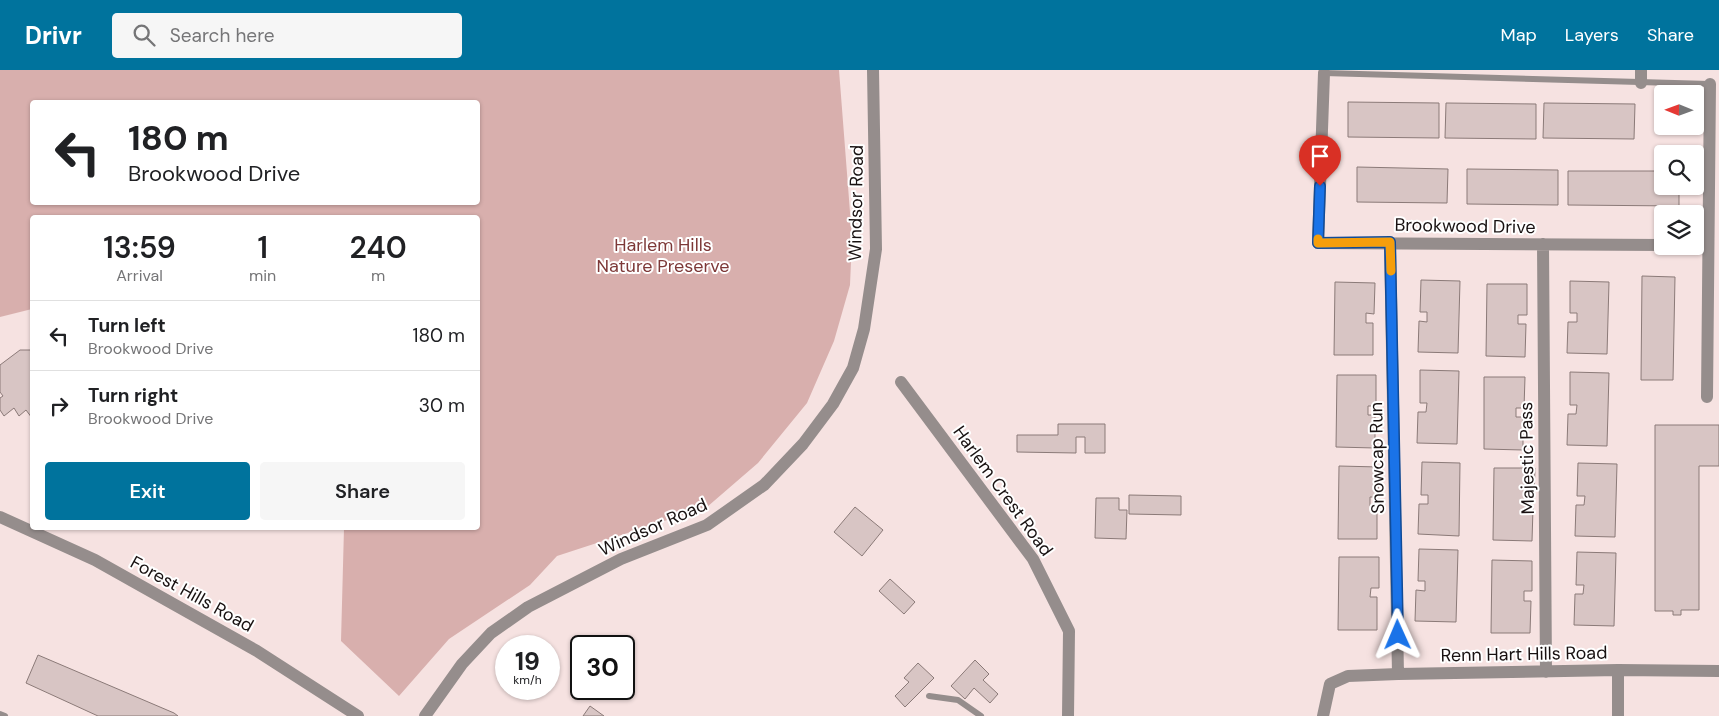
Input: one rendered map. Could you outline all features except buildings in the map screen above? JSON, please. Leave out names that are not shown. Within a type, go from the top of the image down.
[{"type":"street","name":"Windsor Road","points":[[425,716],[462,664],[491,632],[528,607],[621,559],[707,526],[764,485],[803,444],[833,404],[852,368],[864,329],[876,249],[873,70]]},
{"type":"street","name":"Brookwood Drive","points":[[1324,73],[1318,243],[1654,245]]},
{"type":"street","points":[[1703,205],[1710,84]]},
{"type":"street","name":"Snowcap Run","points":[[1390,242],[1398,674]]},
{"type":"street","name":"Majestic Pass","points":[[1543,244],[1546,672]]},
{"type":"street","points":[[1701,255],[1707,397]]},
{"type":"street","name":"Harlem Crest Road","points":[[901,382],[1033,559],[1069,631],[1068,716]]},
{"type":"street","name":"Forest Hills Road","points":[[0,517],[104,565],[257,651],[358,716]]},
{"type":"street","points":[[1618,670],[1618,716]]},
{"type":"street","name":"Renn Hart Hills Road","points":[[1323,714],[1330,684],[1348,676],[1618,670],[1719,672]]},
{"type":"lane","points":[[1324,73],[1641,76],[1710,84]]},
{"type":"lane","points":[[928,696],[958,700],[980,716]]},
{"type":"lane","points":[[0,714],[5,716]]},
{"type":"green space","name":"Harlem Hills Nature Preserve","points":[[0,70],[839,70],[852,238],[850,285],[834,341],[807,403],[758,463],[707,507],[557,556],[530,585],[449,639],[399,696],[341,641],[344,530],[480,530],[480,215],[30,215],[30,310],[0,317]]},
{"type":"slow traffic","points":[[1318,239],[1318,243],[1390,242],[1391,271]]},
{"type":"route","points":[[1320,186],[1318,243],[1390,242],[1398,635]]}]
